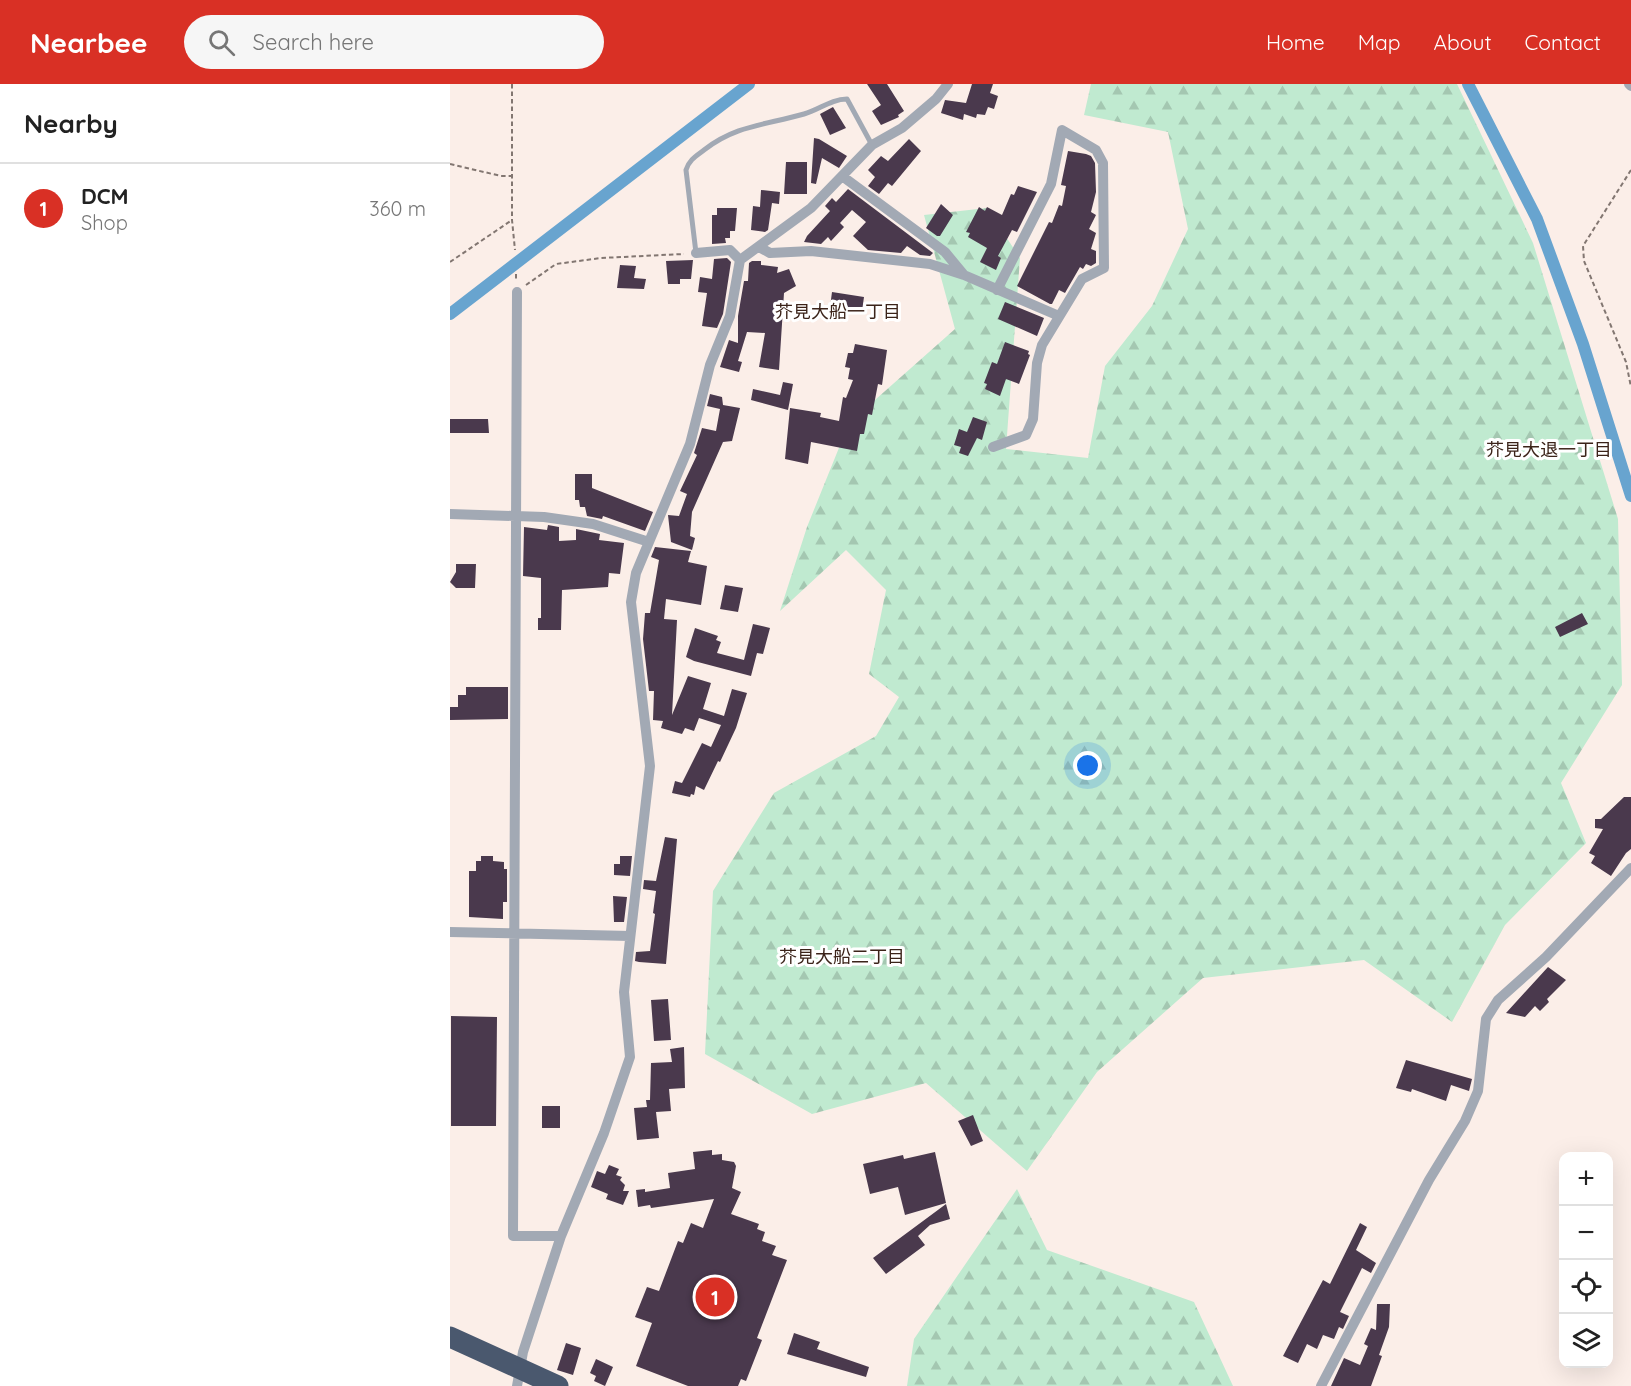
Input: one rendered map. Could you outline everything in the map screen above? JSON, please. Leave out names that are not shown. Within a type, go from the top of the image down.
[{"type":"highway","points":[[450,1337],[518,1377],[558,1386]]},
{"type":"street","points":[[518,1377],[561,1236],[604,1133],[630,1057],[624,992],[650,766],[631,602],[636,573],[690,444],[710,365],[730,316],[740,260],[811,208],[872,145],[902,128],[936,99],[948,84]]},
{"type":"street","points":[[993,447],[1026,435],[1033,419],[1037,363],[1042,345],[1082,279],[1104,268],[1106,254],[1102,163],[1096,150],[1062,130],[1051,184],[997,290]]},
{"type":"street","points":[[842,176],[945,252],[964,275]]},
{"type":"street","points":[[759,247],[770,253],[811,251],[930,264],[964,275],[1059,316]]},
{"type":"street","points":[[696,254],[730,250],[740,260]]},
{"type":"street","points":[[517,292],[513,1236],[561,1236]]},
{"type":"street","points":[[450,514],[516,515],[593,524],[649,543]]},
{"type":"street","points":[[1321,1386],[1429,1180],[1465,1121],[1478,1091],[1486,1019],[1498,1000],[1546,957],[1631,868]]},
{"type":"street","points":[[450,932],[630,936]]},
{"type":"lane","points":[[696,254],[686,170],[688,162],[720,138],[735,130],[806,114],[837,99],[847,99],[872,145]]},
{"type":"path","points":[[512,84],[512,220],[515,250]]},
{"type":"path","points":[[450,164],[512,177]]},
{"type":"path","points":[[1631,170],[1583,246],[1584,261],[1626,362],[1631,387]]},
{"type":"path","points":[[450,262],[512,220]]},
{"type":"path","points":[[517,292],[556,264],[601,258],[696,254]]},
{"type":"path","points":[[1626,362],[1631,365]]},
{"type":"green space","points":[[1091,84],[1457,84],[1533,243],[1618,519],[1622,685],[1561,783],[1586,843],[1505,925],[1452,1022],[1364,960],[1203,978],[1097,1072],[1027,1171],[926,1083],[812,1114],[705,1054],[713,891],[774,793],[876,736],[899,697],[869,674],[886,590],[846,550],[780,611],[807,527],[849,423],[955,329],[924,215],[987,208],[1020,258],[1006,449],[1088,458],[1105,366],[1152,306],[1188,229],[1168,132],[1084,115]]},
{"type":"green space","points":[[1017,1189],[1047,1250],[1194,1302],[1233,1386],[907,1386],[914,1339]]},
{"type":"building","points":[[867,84],[887,84],[904,111],[898,115],[899,117],[881,125],[872,111],[881,105]]},
{"type":"building","points":[[972,84],[993,84],[990,93],[998,96],[994,109],[988,107],[985,115],[977,114],[976,118],[964,114],[963,120],[941,113],[945,100],[966,103]]},
{"type":"building","points":[[833,107],[846,128],[830,135],[820,114]]},
{"type":"building","points":[[814,138],[847,156],[839,168],[822,158],[816,184],[811,183]]},
{"type":"building","points":[[909,139],[921,151],[892,186],[888,183],[879,194],[868,186],[875,177],[868,170],[881,156],[888,161]]},
{"type":"building","points":[[1068,151],[1091,156],[1095,163],[1096,192],[1091,212],[1096,215],[1089,229],[1096,233],[1091,249],[1096,251],[1096,263],[1091,266],[1086,264],[1083,269],[1080,267],[1065,293],[1059,290],[1050,304],[1017,286],[1049,222],[1052,223],[1059,205],[1062,206],[1066,186],[1061,185]]},
{"type":"building","points":[[786,162],[807,162],[807,194],[784,194]]},
{"type":"building","points":[[1018,186],[1037,192],[1017,232],[1012,230],[998,256],[1001,258],[996,270],[980,262],[987,248],[968,237],[970,233],[966,232],[979,207],[985,211],[987,207],[1002,215],[1011,194],[1014,195]]},
{"type":"building","points":[[848,189],[933,253],[930,256],[920,255],[907,246],[901,253],[868,250],[853,236],[866,222],[852,210],[840,223],[844,227],[831,241],[828,237],[821,244],[804,242],[830,211],[825,206],[832,198],[836,202]]},
{"type":"building","points":[[761,190],[780,192],[779,204],[772,203],[768,230],[765,232],[751,230],[753,206],[760,207]]},
{"type":"building","points":[[941,204],[953,215],[940,236],[937,236],[926,228]]},
{"type":"building","points":[[717,208],[737,208],[735,231],[730,231],[730,238],[725,238],[726,243],[712,244],[712,215],[717,215]]},
{"type":"building","points":[[727,258],[731,262],[723,314],[717,328],[702,326],[707,293],[698,292],[700,277],[712,279],[714,259]]},
{"type":"building","points":[[693,260],[691,279],[680,279],[680,284],[668,284],[666,261]]},
{"type":"building","points":[[761,261],[761,265],[778,267],[777,273],[789,269],[796,286],[784,293],[779,370],[759,367],[765,333],[747,332],[738,361],[742,362],[739,372],[720,367],[729,340],[738,343],[738,316],[744,281],[748,281],[749,263]]},
{"type":"building","points":[[620,265],[636,266],[634,278],[646,279],[644,289],[617,288]]},
{"type":"building","points":[[832,292],[864,297],[862,311],[830,307]]},
{"type":"building","points":[[1005,302],[1044,318],[1037,336],[998,319]]},
{"type":"building","points":[[1005,342],[1029,351],[1030,355],[1019,384],[1006,379],[1000,396],[985,389],[987,384],[984,383],[992,362],[997,364]]},
{"type":"building","points":[[855,344],[887,350],[882,385],[878,384],[872,415],[868,414],[864,434],[860,434],[857,451],[811,442],[808,464],[785,459],[790,408],[821,413],[820,417],[839,421],[843,397],[846,398],[853,380],[848,379],[850,368],[845,367],[848,353],[853,353]]},
{"type":"building","points":[[783,382],[793,384],[788,410],[751,400],[753,389],[780,395]]},
{"type":"building","points":[[710,394],[722,397],[723,405],[740,408],[732,441],[723,442],[692,512],[690,536],[695,538],[692,550],[671,542],[668,515],[679,516],[687,494],[680,491],[697,455],[694,453],[702,428],[716,431],[720,409],[707,406]]},
{"type":"building","points":[[973,417],[987,422],[982,440],[977,438],[968,456],[959,453],[961,447],[954,445],[959,429],[967,432]]},
{"type":"building","points":[[450,419],[488,419],[489,433],[450,433]]},
{"type":"building","points":[[575,474],[592,474],[592,488],[653,512],[645,531],[603,516],[602,519],[587,516],[585,507],[580,507],[579,500],[575,500]]},
{"type":"building","points":[[548,525],[559,527],[559,541],[576,540],[576,529],[600,534],[599,540],[624,543],[620,574],[609,573],[608,587],[562,590],[561,630],[538,630],[538,618],[541,618],[541,578],[523,576],[524,527],[547,530]]},
{"type":"building","points":[[655,547],[691,551],[688,562],[707,566],[701,605],[666,599],[664,619],[677,620],[672,715],[688,676],[711,683],[703,709],[724,716],[732,689],[747,693],[736,728],[720,762],[718,761],[704,790],[696,786],[694,795],[691,794],[690,797],[672,793],[675,781],[682,783],[702,743],[711,747],[721,725],[699,718],[694,731],[685,728],[682,734],[661,728],[663,721],[653,720],[654,691],[649,691],[643,639],[645,613],[650,613],[659,560],[651,557]]},
{"type":"building","points":[[456,564],[476,564],[475,588],[456,588],[450,582],[456,572]]},
{"type":"building","points":[[725,585],[743,588],[738,612],[720,609]]},
{"type":"building","points":[[1582,613],[1588,624],[1560,637],[1555,627]]},
{"type":"building","points":[[753,624],[770,628],[763,654],[757,653],[751,676],[686,657],[695,628],[718,636],[716,640],[721,642],[717,653],[744,660]]},
{"type":"building","points":[[466,687],[508,687],[508,719],[450,720],[450,707],[458,707],[458,695],[466,695]]},
{"type":"building","points":[[1624,797],[1631,797],[1631,849],[1611,876],[1591,863],[1595,856],[1589,853],[1603,829],[1595,828],[1595,819],[1601,819]]},
{"type":"building","points":[[665,837],[677,839],[666,964],[639,962],[635,961],[636,952],[650,951],[655,914],[653,913],[656,891],[643,889],[644,880],[656,881]]},
{"type":"building","points":[[481,856],[493,856],[493,861],[504,862],[504,869],[507,869],[507,902],[503,902],[503,919],[469,917],[469,871],[476,871],[476,861],[481,861]]},
{"type":"building","points":[[620,856],[632,856],[630,876],[614,875],[614,864],[620,864]]},
{"type":"building","points":[[613,896],[627,897],[624,922],[614,922]]},
{"type":"building","points":[[1548,967],[1566,980],[1547,999],[1549,1002],[1540,1011],[1535,1006],[1525,1017],[1506,1013]]},
{"type":"building","points":[[668,999],[671,1040],[654,1041],[651,1000]]},
{"type":"building","points":[[451,1016],[497,1017],[496,1126],[451,1126]]},
{"type":"building","points":[[684,1047],[685,1088],[669,1089],[671,1111],[656,1112],[659,1138],[637,1140],[634,1108],[647,1107],[646,1100],[650,1100],[651,1063],[672,1062],[670,1049]]},
{"type":"building","points":[[1406,1060],[1472,1079],[1469,1091],[1451,1085],[1446,1101],[1412,1089],[1411,1092],[1396,1088]]},
{"type":"building","points":[[542,1106],[560,1106],[560,1128],[542,1128]]},
{"type":"building","points":[[973,1115],[983,1141],[971,1146],[958,1121]]},
{"type":"building","points":[[712,1150],[712,1155],[722,1154],[722,1160],[734,1162],[736,1166],[732,1188],[741,1192],[731,1214],[759,1224],[757,1229],[765,1232],[762,1241],[776,1246],[772,1255],[787,1260],[757,1338],[762,1340],[746,1381],[741,1379],[738,1386],[688,1386],[636,1366],[652,1323],[635,1317],[647,1287],[659,1291],[678,1241],[683,1243],[691,1223],[703,1228],[714,1199],[651,1208],[650,1205],[638,1207],[636,1190],[645,1189],[645,1192],[670,1188],[668,1173],[695,1169],[693,1152]]},
{"type":"building","points":[[935,1152],[946,1203],[905,1215],[898,1187],[870,1194],[863,1164],[903,1155],[904,1159]]},
{"type":"building","points":[[609,1165],[619,1169],[616,1175],[622,1177],[620,1180],[625,1185],[623,1191],[629,1191],[623,1205],[606,1199],[608,1194],[591,1187],[597,1171],[605,1174]]},
{"type":"building","points":[[946,1204],[950,1219],[930,1225],[918,1236],[925,1245],[886,1274],[873,1258]]},
{"type":"building","points":[[1360,1223],[1367,1227],[1356,1250],[1376,1263],[1371,1273],[1362,1268],[1340,1312],[1349,1316],[1343,1329],[1339,1327],[1334,1339],[1323,1335],[1317,1349],[1307,1344],[1298,1363],[1283,1356],[1323,1280],[1330,1284]]},
{"type":"building","points":[[1377,1304],[1390,1304],[1389,1327],[1371,1386],[1331,1386],[1344,1358],[1360,1365],[1368,1346],[1364,1344],[1371,1328],[1376,1330]]},
{"type":"building","points":[[794,1333],[820,1342],[817,1349],[869,1367],[866,1377],[787,1354]]},
{"type":"building","points":[[566,1343],[581,1348],[573,1375],[557,1370]]},
{"type":"building","points":[[596,1359],[613,1367],[605,1386],[594,1381],[596,1376],[590,1373]]},
{"type":"waterway","points":[[450,314],[749,84]]},
{"type":"waterway","points":[[1468,84],[1537,219],[1583,344],[1631,496]]},
{"type":"place","name":"DCM","points":[[715,1297]]},
{"type":"district","name":"芥見大船一丁目","points":[[838,311]]},
{"type":"district","name":"芥見大退一丁目","points":[[1549,449]]},
{"type":"district","name":"芥見大船二丁目","points":[[842,956]]}]
